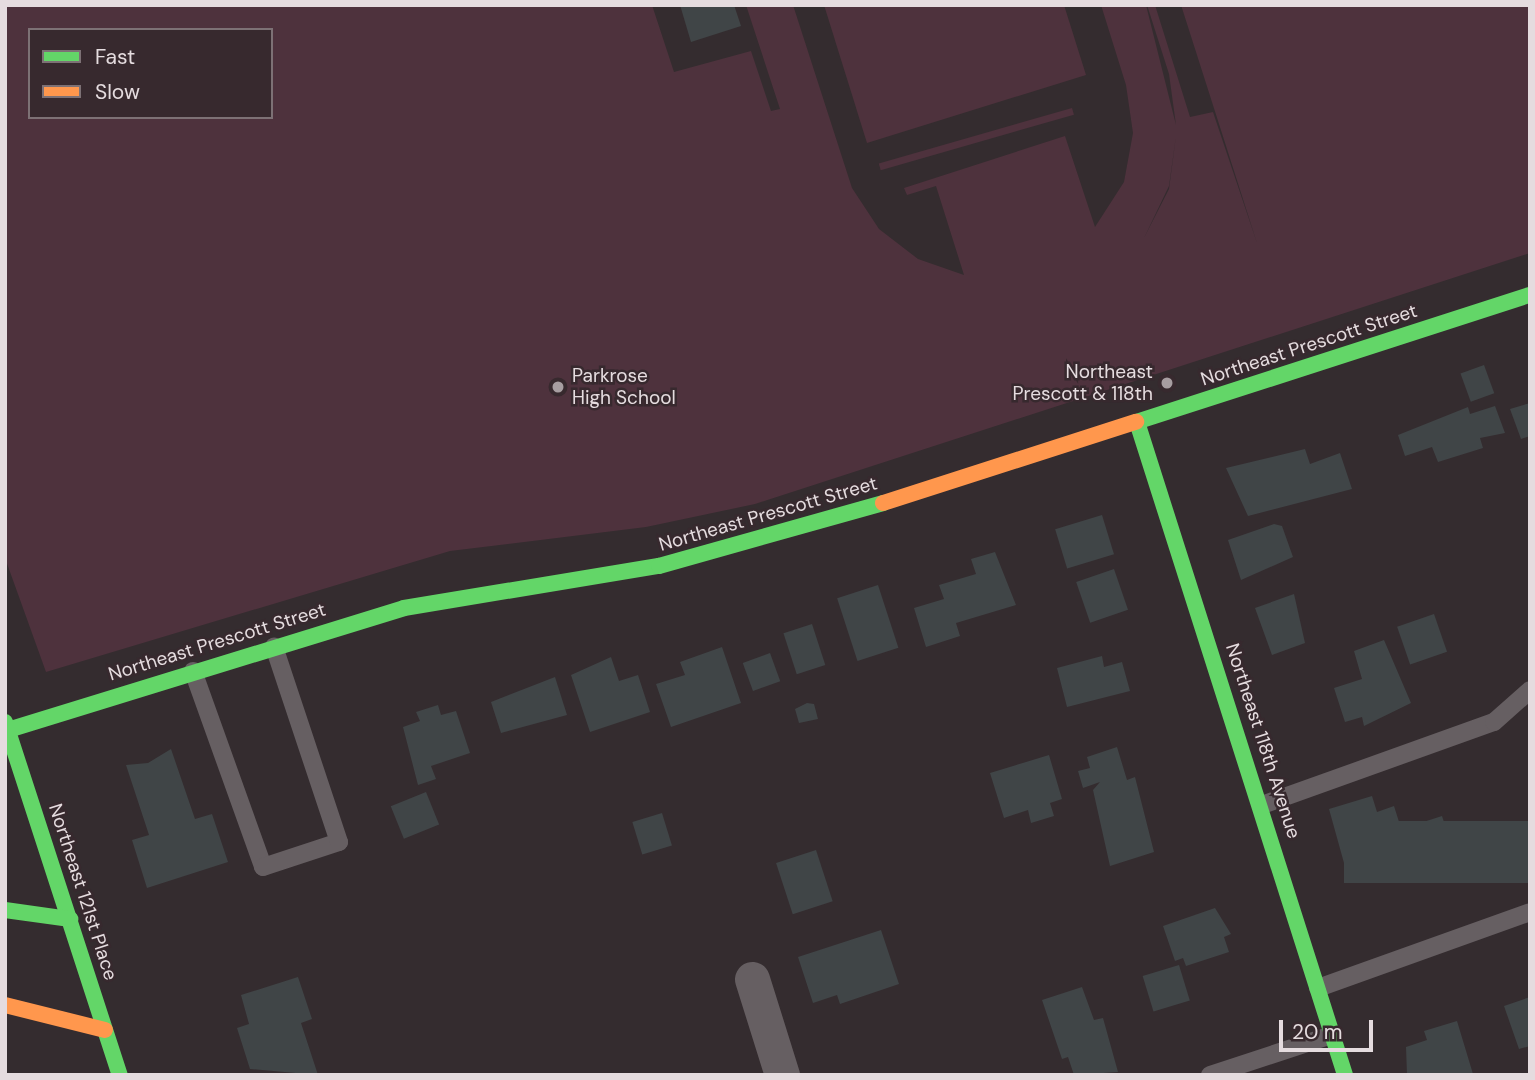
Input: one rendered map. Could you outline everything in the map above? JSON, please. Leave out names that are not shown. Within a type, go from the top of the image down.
[{"type":"street","name":"Northeast Prescott Street","points":[[7,726],[447,599],[714,554],[1137,422],[1530,295]]},
{"type":"street","name":"Northeast 118th Avenue","points":[[1137,422],[1262,805],[1345,1075]]},
{"type":"street","name":"Northeast 121st Place","points":[[7,726],[120,1075]]},
{"type":"street","points":[[5,910],[70,919]]},
{"type":"street","points":[[752,979],[782,1075]]},
{"type":"street","points":[[5,1005],[105,1031]]},
{"type":"lane","points":[[193,671],[263,867],[339,842],[274,647]]},
{"type":"lane","points":[[1262,805],[1494,722],[1530,690]]},
{"type":"lane","points":[[1318,988],[1530,912]]},
{"type":"lane","points":[[1209,1075],[1332,1035]]},
{"type":"shaded area","name":"Parkrose High School","points":[[652,5],[674,72],[751,51],[771,111],[780,109],[746,5],[793,5],[852,188],[879,229],[918,259],[964,275],[936,186],[907,195],[904,188],[1065,136],[1095,227],[1124,182],[1133,133],[1126,85],[1101,5],[1146,5],[1176,125],[1169,74],[1147,5],[1155,5],[1190,117],[1213,112],[1257,243],[1181,5],[1530,5],[1530,253],[755,504],[646,527],[450,551],[46,672],[5,558],[5,6]],"holes":[[[1176,136],[1169,189],[1144,238],[1169,186]]]},
{"type":"shaded area","points":[[824,5],[1064,5],[1086,75],[867,143]]},
{"type":"shaded area","points":[[1072,108],[1074,115],[881,170],[879,163]]},
{"type":"building","points":[[680,5],[734,5],[741,26],[691,42]]},
{"type":"building","points":[[1484,365],[1494,393],[1471,402],[1461,374]]},
{"type":"building","points":[[1530,403],[1530,436],[1521,439],[1510,409]]},
{"type":"building","points":[[1495,406],[1505,433],[1480,438],[1483,448],[1438,462],[1432,447],[1405,456],[1398,435],[1468,407],[1470,414]]},
{"type":"building","points":[[1305,449],[1310,464],[1340,453],[1352,489],[1248,516],[1226,468]]},
{"type":"building","points":[[1102,515],[1114,554],[1067,569],[1055,529]]},
{"type":"building","points":[[1274,524],[1282,526],[1293,557],[1241,580],[1228,540]]},
{"type":"building","points":[[995,552],[1016,605],[956,623],[960,636],[926,647],[914,608],[944,599],[939,585],[976,574],[971,559]]},
{"type":"building","points":[[1114,569],[1128,610],[1090,623],[1076,582]]},
{"type":"building","points":[[878,585],[898,648],[857,661],[837,598]]},
{"type":"building","points":[[1294,594],[1305,643],[1272,655],[1255,608]]},
{"type":"building","points":[[1434,614],[1447,652],[1410,665],[1397,627]]},
{"type":"building","points":[[812,624],[825,665],[797,674],[783,633]]},
{"type":"building","points":[[1384,640],[1411,703],[1364,726],[1362,717],[1345,722],[1334,688],[1362,679],[1354,651]]},
{"type":"building","points":[[722,647],[741,703],[671,727],[656,684],[685,675],[680,662]]},
{"type":"building","points":[[770,653],[780,681],[753,691],[743,663]]},
{"type":"building","points":[[1102,656],[1104,667],[1122,662],[1130,691],[1067,707],[1057,668]]},
{"type":"building","points":[[611,657],[619,681],[638,675],[650,712],[590,732],[571,675]]},
{"type":"building","points":[[555,677],[567,715],[501,733],[491,702]]},
{"type":"building","points":[[807,703],[814,704],[818,719],[799,723],[795,709]]},
{"type":"building","points":[[438,705],[441,715],[456,711],[470,753],[431,766],[436,779],[418,785],[403,727],[420,721],[416,712]]},
{"type":"building","points":[[1117,747],[1127,780],[1135,777],[1154,852],[1110,866],[1093,790],[1100,782],[1083,788],[1078,771],[1090,768],[1087,757]]},
{"type":"building","points":[[171,749],[195,819],[212,814],[228,862],[147,888],[132,840],[149,835],[126,765],[148,763]]},
{"type":"building","points":[[1049,755],[1062,799],[1050,803],[1054,816],[1031,823],[1028,810],[1004,818],[990,773]]},
{"type":"building","points":[[426,792],[439,824],[404,839],[391,806]]},
{"type":"building","points":[[1372,796],[1377,812],[1394,806],[1406,844],[1344,863],[1329,809]]},
{"type":"building","points":[[662,813],[672,846],[642,855],[632,822]]},
{"type":"building","points":[[1442,816],[1448,835],[1431,841],[1425,822]]},
{"type":"building","points":[[1344,821],[1530,821],[1530,883],[1344,883]]},
{"type":"building","points":[[816,850],[833,901],[793,914],[776,863]]},
{"type":"building","points":[[1215,908],[1231,934],[1224,937],[1229,952],[1186,966],[1183,958],[1175,961],[1163,926]]},
{"type":"building","points":[[881,930],[899,984],[840,1004],[837,995],[813,1003],[798,957]]},
{"type":"building","points":[[1179,965],[1190,1000],[1153,1011],[1143,976]]},
{"type":"building","points":[[298,977],[312,1019],[301,1023],[318,1075],[250,1069],[237,1028],[249,1024],[241,995]]},
{"type":"building","points":[[1082,987],[1094,1020],[1103,1018],[1118,1072],[1074,1075],[1068,1057],[1062,1059],[1042,1000]]},
{"type":"building","points":[[1530,997],[1530,1046],[1519,1049],[1504,1006]]},
{"type":"building","points":[[1457,1021],[1473,1074],[1407,1075],[1406,1047],[1427,1040],[1424,1031]]},
{"type":"traffic: fast","points":[[1136,422],[1530,295]]},
{"type":"traffic: fast","points":[[1137,422],[1345,1075]]},
{"type":"traffic: fast","points":[[8,730],[404,608],[659,566],[883,503]]},
{"type":"traffic: fast","points":[[5,722],[120,1075]]},
{"type":"traffic: fast","points":[[5,910],[70,919]]},
{"type":"traffic: slow","points":[[883,503],[1136,422]]},
{"type":"traffic: slow","points":[[5,1005],[105,1030]]},
{"type":"place","name":"Northeast Prescott & 118th","points":[[1167,383]]},
{"type":"place","name":"Parkrose High School","points":[[558,387]]}]
